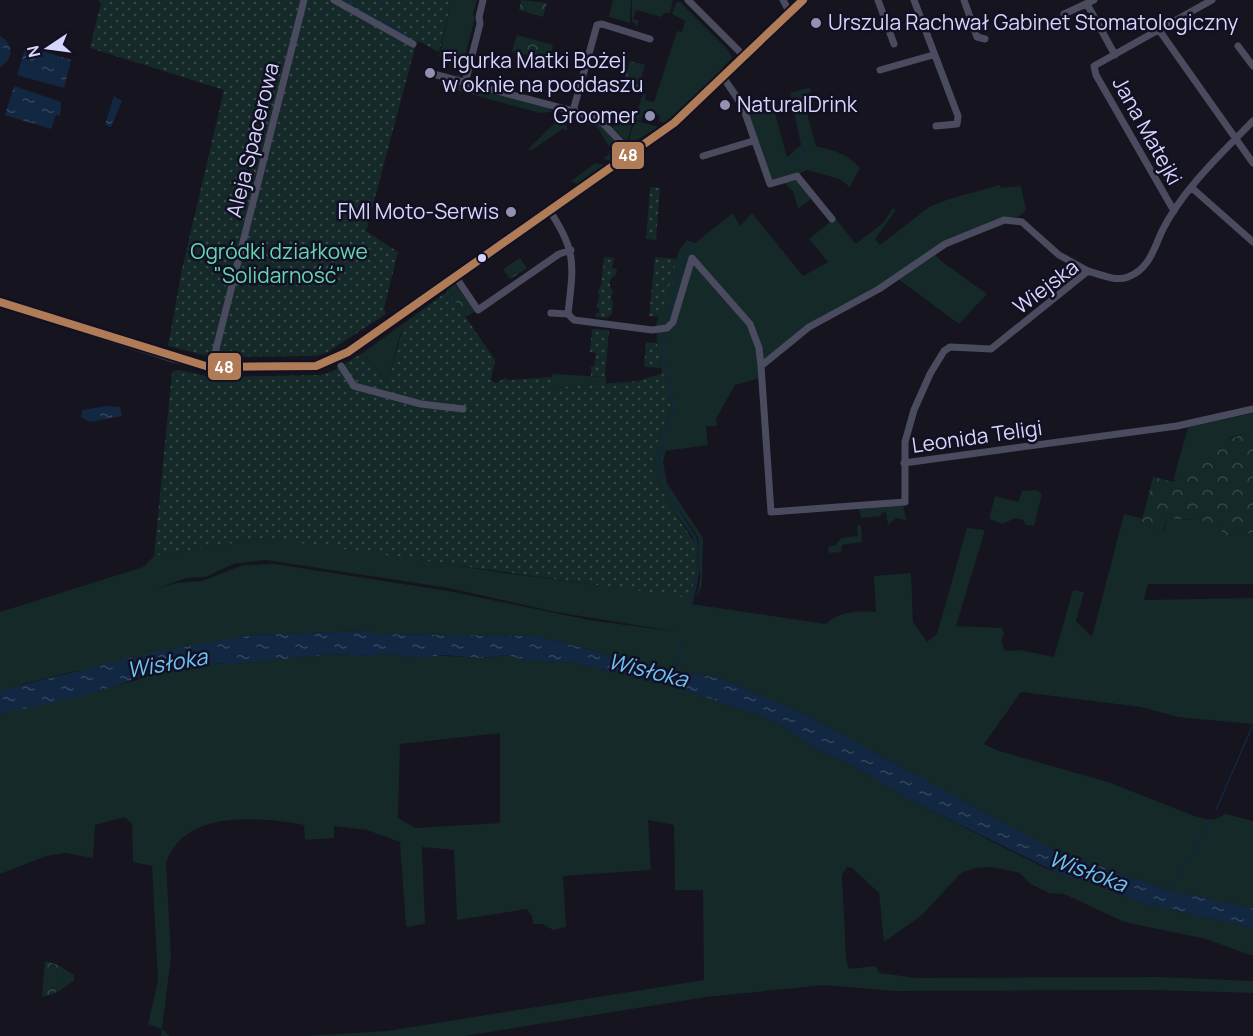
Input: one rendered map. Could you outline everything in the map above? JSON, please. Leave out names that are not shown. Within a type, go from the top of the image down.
[{"type":"street","name":"Aleja Spacerowa","points":[[214,357],[304,0]]},
{"type":"street","points":[[334,0],[413,44]]},
{"type":"street","points":[[465,82],[483,0]]},
{"type":"street","points":[[688,0],[744,56]]},
{"type":"street","points":[[783,0],[789,11]]},
{"type":"street","points":[[0,302],[173,358],[209,367],[300,368],[325,363],[348,352],[687,112],[789,11],[803,0]]},
{"type":"street","points":[[878,0],[894,44]]},
{"type":"street","points":[[914,0],[933,56],[958,116],[957,124],[936,126]]},
{"type":"street","points":[[964,0],[981,38]]},
{"type":"street","points":[[1064,14],[1090,2],[1115,55],[1212,0]]},
{"type":"street","points":[[573,111],[597,25],[602,24],[650,39]]},
{"type":"street","points":[[1159,30],[1234,140],[1253,163]]},
{"type":"street","points":[[1238,46],[1253,66]]},
{"type":"street","name":"Jana Matejki","points":[[1115,55],[1094,66],[1096,75],[1174,211]]},
{"type":"street","points":[[880,70],[933,56]]},
{"type":"street","points":[[437,75],[600,120],[631,153]]},
{"type":"street","points":[[723,77],[739,98],[770,184],[797,176],[832,219]]},
{"type":"street","name":"Wiejska","points":[[904,463],[905,442],[914,410],[926,382],[944,351],[956,346],[991,349],[1088,271],[1110,278],[1126,278],[1136,273],[1155,251],[1162,232],[1174,211],[1253,121]]},
{"type":"street","points":[[703,156],[753,141]]},
{"type":"street","points":[[1192,188],[1253,242]]},
{"type":"street","points":[[549,210],[571,250],[573,266],[568,314]]},
{"type":"street","points":[[761,366],[819,320],[879,289],[936,249],[963,235],[1004,220],[1022,222],[1059,255],[1088,271]]},
{"type":"street","points":[[455,276],[478,310],[559,254],[571,250]]},
{"type":"street","points":[[551,313],[568,314],[578,322],[652,330],[667,328],[673,322],[692,258],[750,324],[759,348],[761,366]]},
{"type":"street","points":[[341,366],[354,386],[421,404],[463,409]]},
{"type":"street","name":"Leonida Teligi","points":[[761,366],[771,512],[905,502],[904,463],[1177,426],[1253,410]]},
{"type":"green space","name":"Ogródki działkowe \"Solidarność\"","points":[[98,0],[449,0],[450,7],[439,52],[418,41],[416,44],[366,231],[398,252],[384,308],[386,314],[326,353],[316,356],[212,357],[168,346],[182,269],[224,90],[90,48],[101,3]]},
{"type":"green space","points":[[449,0],[477,0],[473,15],[475,18],[459,78],[455,75],[459,75],[463,60],[451,57],[448,64],[439,56],[450,7]]},
{"type":"green space","points":[[521,0],[547,3],[543,17],[519,10]]},
{"type":"green space","points":[[613,0],[631,0],[630,23],[609,17]]},
{"type":"green space","points":[[632,0],[673,0],[670,13],[665,13],[661,17],[636,10],[633,19],[639,21],[637,26],[632,21]]},
{"type":"green space","points":[[680,2],[728,50],[732,58],[695,98],[665,123],[659,121],[660,115],[644,111],[641,121],[635,119],[643,93],[646,94],[645,100],[654,102],[677,31],[682,32],[685,21],[672,14],[676,3]]},
{"type":"green space","points":[[517,35],[553,45],[549,62],[512,51]]},
{"type":"green space","points":[[630,61],[645,65],[637,92],[622,88]]},
{"type":"green space","points":[[443,80],[549,108],[552,112],[540,113],[441,86],[439,83]]},
{"type":"green space","points":[[730,80],[746,102],[765,97],[766,99],[771,98],[787,157],[801,145],[790,93],[810,87],[811,92],[807,94],[808,100],[804,102],[816,146],[845,156],[860,168],[850,187],[839,179],[807,170],[771,181],[744,104]]},
{"type":"green space","points":[[576,115],[601,125],[623,152],[611,161],[603,159],[609,154],[610,148],[597,127],[574,120],[573,117]]},
{"type":"green space","points":[[617,116],[633,121],[627,142],[613,128]]},
{"type":"green space","points":[[560,118],[567,125],[567,131],[563,129],[532,150],[528,149]]},
{"type":"green space","points":[[634,122],[659,127],[630,144],[628,143]]},
{"type":"green space","points":[[595,163],[605,165],[578,184],[571,181]]},
{"type":"green space","points":[[789,179],[799,180],[811,199],[798,209],[793,191],[783,182]]},
{"type":"green space","points":[[1000,185],[1001,188],[1021,186],[1026,210],[1006,224],[931,249],[941,261],[987,294],[959,324],[894,276],[867,295],[821,317],[761,369],[760,378],[735,385],[716,419],[717,426],[706,426],[708,445],[666,451],[663,462],[667,483],[703,538],[702,585],[697,597],[700,577],[698,537],[667,492],[697,538],[698,577],[691,604],[826,624],[843,614],[876,612],[874,576],[911,573],[913,622],[927,642],[937,634],[967,528],[985,530],[956,626],[1002,628],[1004,634],[1001,640],[1005,651],[1020,650],[1054,657],[1073,590],[1084,592],[1076,621],[1092,637],[1124,514],[1143,519],[1141,524],[1164,530],[1168,518],[1205,521],[1227,536],[1253,533],[1253,584],[1148,584],[1144,600],[1253,598],[1253,724],[1178,717],[1141,707],[1021,692],[984,744],[999,751],[1108,782],[1197,817],[1212,820],[1226,814],[1253,821],[1253,908],[1170,891],[1051,849],[812,718],[723,679],[650,666],[537,636],[374,634],[369,631],[254,635],[141,656],[88,671],[76,671],[20,685],[0,692],[0,612],[143,567],[154,556],[265,538],[316,543],[504,573],[637,590],[695,578],[693,537],[670,506],[653,471],[657,444],[671,408],[658,355],[656,325],[679,251],[687,240],[695,243],[733,213],[740,226],[752,213],[803,276],[828,262],[809,239],[835,218],[856,244],[883,223],[893,208],[896,210],[875,239],[880,245],[929,207]],"holes":[[[266,560],[449,588],[556,612],[678,632],[589,620],[448,591],[275,564],[243,565],[202,581],[176,583],[156,589],[186,578],[206,577],[233,564]]]},
{"type":"green space","points":[[650,187],[660,188],[656,240],[646,239]]},
{"type":"green space","points":[[604,257],[614,258],[612,268],[617,269],[616,274],[610,280],[614,294],[611,294],[612,314],[607,318],[595,317],[596,313],[599,313],[599,308],[596,308],[600,294],[597,293],[601,285]]},
{"type":"green space","points":[[655,257],[677,259],[660,317],[649,316]]},
{"type":"green space","points":[[520,258],[527,268],[510,279],[503,269]]},
{"type":"green space","points":[[455,284],[475,311],[466,317],[447,290]]},
{"type":"green space","points":[[448,291],[495,360],[491,380],[496,383],[505,378],[509,380],[552,377],[553,388],[638,381],[663,373],[671,408],[657,444],[653,471],[670,506],[695,543],[695,578],[689,598],[265,538],[154,556],[172,372],[179,370],[212,377],[320,375],[333,371],[364,352],[371,366],[375,367],[387,384],[403,328],[420,316],[418,313]]},
{"type":"green space","points":[[418,313],[421,316],[403,328],[387,384],[375,367],[371,366],[364,352]]},
{"type":"green space","points":[[592,329],[609,330],[605,377],[591,376],[591,367],[588,367],[594,366],[596,353],[590,352]]},
{"type":"green space","points":[[646,342],[657,343],[661,368],[644,367]]},
{"type":"green space","points":[[552,374],[606,377],[606,384],[552,388]]},
{"type":"green space","points":[[1253,413],[1253,431],[1231,437],[1173,481],[1188,427]]},
{"type":"green space","points":[[1253,431],[1253,533],[1227,536],[1206,522],[1168,518],[1163,530],[1141,524],[1153,477],[1174,482],[1190,462],[1208,449]]},
{"type":"green space","points":[[1037,490],[1042,494],[1034,526],[1026,525],[1023,520],[1015,518],[1003,524],[989,519],[995,496],[1018,502],[1022,491]]},
{"type":"green space","points":[[903,504],[906,520],[896,518],[888,525],[886,512],[881,513],[881,516],[861,518],[859,509]]},
{"type":"green space","points":[[861,525],[862,542],[842,545],[841,552],[829,553],[828,547],[836,545],[841,538],[858,536],[857,526]]},
{"type":"green space","points":[[385,653],[417,658],[430,655],[483,658],[506,655],[524,660],[576,663],[669,685],[771,719],[813,747],[866,773],[908,799],[1047,869],[1091,882],[1138,902],[1253,928],[1253,955],[1250,955],[1206,939],[1124,922],[1064,894],[1049,893],[1031,884],[1020,873],[991,867],[975,868],[961,873],[922,915],[884,942],[879,893],[852,868],[847,867],[842,875],[846,959],[849,969],[875,966],[880,973],[917,978],[1161,977],[1253,981],[1253,993],[1153,990],[893,991],[825,985],[706,997],[465,1036],[304,1036],[387,1031],[704,980],[703,890],[675,890],[674,825],[648,820],[651,870],[563,876],[566,927],[553,930],[543,924],[533,924],[532,916],[527,909],[457,920],[454,850],[422,847],[425,924],[406,927],[400,842],[367,830],[334,826],[334,838],[305,840],[304,825],[266,820],[245,819],[206,825],[189,833],[175,846],[166,863],[171,957],[162,1029],[148,1024],[158,981],[152,866],[133,862],[132,824],[125,817],[95,825],[93,858],[65,853],[46,856],[0,874],[0,714],[134,681],[174,666],[194,667],[213,663],[233,664],[334,654],[371,656]],"holes":[[[500,733],[500,823],[415,828],[398,818],[400,744]]]},
{"type":"green space","points":[[45,961],[58,965],[56,993],[42,997]]},
{"type":"green space","points":[[58,965],[74,975],[74,981],[56,993]]},
{"type":"green space","points":[[162,1029],[170,1036],[161,1036]]},
{"type":"water","points":[[0,36],[10,47],[10,56],[0,67]]},
{"type":"water","points":[[26,46],[71,60],[64,88],[17,75]]},
{"type":"water","points":[[14,86],[61,102],[60,116],[56,115],[51,129],[5,115]]},
{"type":"water","points":[[114,96],[122,101],[111,127],[105,125]]},
{"type":"water","points":[[108,406],[120,407],[122,416],[90,422],[81,417],[82,410]]},
{"type":"water","name":"Wisłoka","points":[[369,631],[374,634],[537,636],[650,666],[723,679],[812,718],[1051,849],[1170,891],[1253,908],[1253,928],[1138,902],[1091,882],[1064,876],[908,799],[866,773],[813,747],[771,719],[669,685],[576,663],[524,660],[506,655],[480,658],[445,655],[417,658],[385,653],[371,656],[334,654],[233,664],[213,663],[194,667],[174,666],[84,696],[0,714],[0,692],[6,689],[155,652],[254,635]]},
{"type":"waterway","points":[[347,0],[373,16]]},
{"type":"waterway","points":[[380,20],[407,36]]},
{"type":"waterway","points":[[805,144],[808,137]]},
{"type":"waterway","points":[[792,162],[804,148]]},
{"type":"waterway","points":[[674,296],[683,261],[691,248]]},
{"type":"waterway","points":[[666,326],[673,300]]},
{"type":"waterway","points":[[664,330],[663,349],[675,411],[659,448],[658,473],[682,517]]},
{"type":"waterway","points":[[685,522],[692,532],[699,551],[699,571],[692,603]]},
{"type":"waterway","name":"Wisłoka","points":[[672,670],[685,637]]},
{"type":"waterway","points":[[1216,810],[1252,727]]},
{"type":"waterway","points":[[1170,891],[1211,819]]},
{"type":"transit line","name":"48","points":[[0,302],[209,367],[316,366],[348,352],[674,123],[803,0]]},
{"type":"place","name":"Urszula Rachwał Gabinet Stomatologiczny","points":[[816,23]]},
{"type":"place","name":"Figurka Matki Bożej w oknie na poddaszu","points":[[430,73]]},
{"type":"place","name":"NaturalDrink","points":[[725,105]]},
{"type":"place","name":"Groomer","points":[[650,116]]},
{"type":"place","name":"FMI Moto-Serwis","points":[[511,212]]}]
